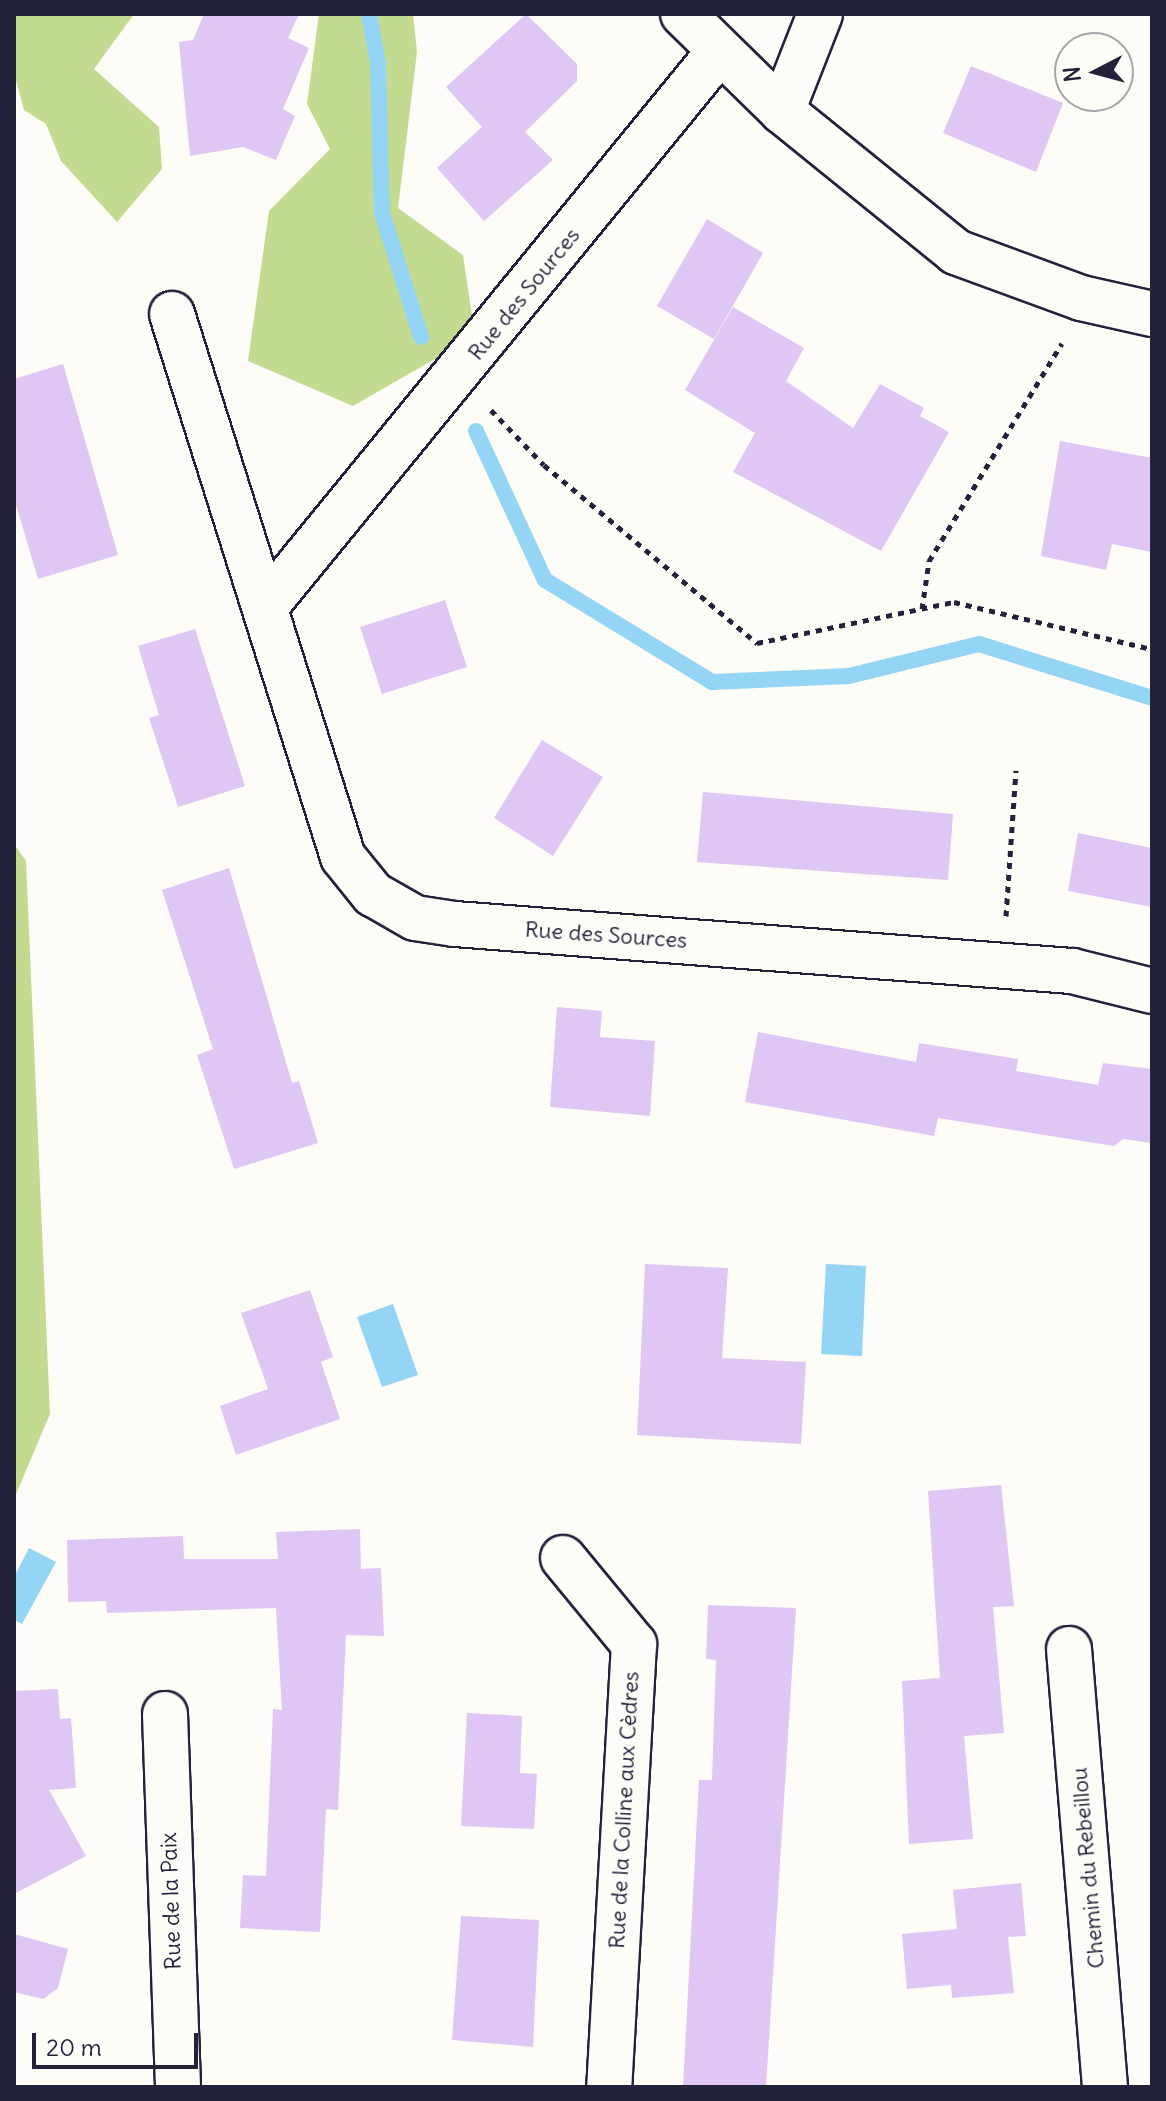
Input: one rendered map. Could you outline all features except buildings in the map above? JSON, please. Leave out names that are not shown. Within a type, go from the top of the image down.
[{"type":"street","points":[[683,14],[782,111],[956,252],[1081,298],[1152,314]]},
{"type":"street","points":[[782,111],[820,14]]},
{"type":"street","name":"Rue des Sources","points":[[265,607],[459,376],[719,52]]},
{"type":"street","name":"Rue des Sources","points":[[172,314],[343,857],[373,894],[415,918],[1072,971],[1152,991]]},
{"type":"street","name":"Rue de la Colline aux Cèdres","points":[[563,1558],[634,1644],[609,2087]]},
{"type":"street","name":"Chemin du Rebeillou","points":[[1069,1649],[1105,2087]]},
{"type":"street","name":"Rue de la Paix","points":[[165,1714],[178,2087]]},
{"type":"path","points":[[922,609],[929,561],[1062,343],[1081,298]]},
{"type":"path","points":[[459,376],[544,465],[757,643],[954,602],[1152,649]]},
{"type":"path","points":[[1002,965],[1016,770]]},
{"type":"green space","points":[[14,14],[134,14],[94,69],[159,127],[162,169],[117,222],[61,161],[46,124],[24,110],[14,73]]},
{"type":"green space","points":[[319,14],[413,14],[417,52],[398,208],[463,255],[475,336],[353,406],[248,361],[269,211],[330,149],[307,104]]},
{"type":"green space","points":[[14,844],[26,861],[50,1414],[14,1499]]},
{"type":"water","points":[[826,1264],[866,1266],[862,1356],[821,1354]]},
{"type":"water","points":[[393,1304],[418,1375],[382,1387],[357,1317]]},
{"type":"water","points":[[29,1548],[56,1562],[22,1624],[14,1620],[14,1577]]},
{"type":"waterway","points":[[369,14],[378,63],[382,213],[421,337]]},
{"type":"waterway","points":[[476,431],[545,580],[712,682],[849,676],[979,644],[1152,698]]}]
